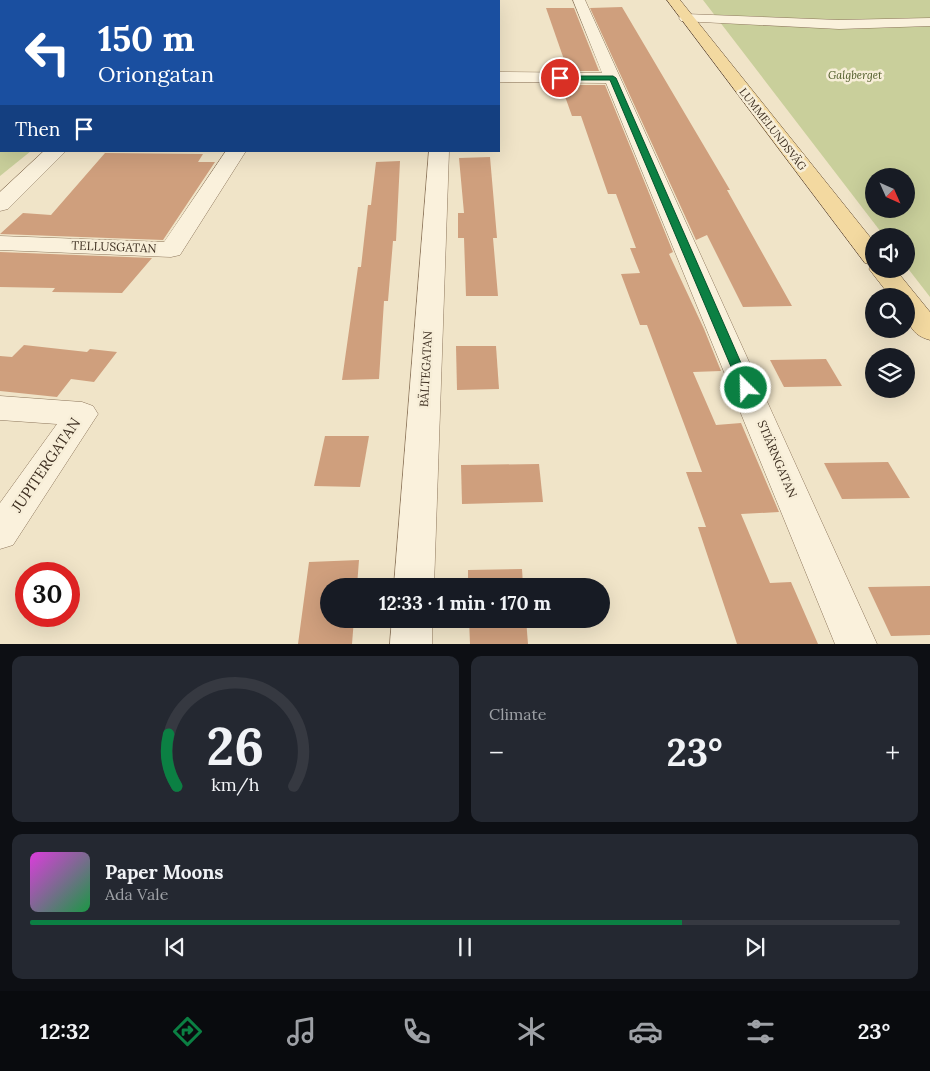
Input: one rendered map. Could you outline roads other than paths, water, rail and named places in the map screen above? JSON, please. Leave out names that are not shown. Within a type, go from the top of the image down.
[{"type":"main road","name":"LUMMELUNDSVÄG","points":[[673,0],[865,247]]},
{"type":"main road","points":[[889,278],[897,288]]},
{"type":"main road","points":[[915,312],[930,331]]},
{"type":"street","name":"STJÄRNGATAN","points":[[579,0],[856,644]]},
{"type":"street","points":[[686,18],[817,25],[930,22]]},
{"type":"street","points":[[500,77],[613,78]]},
{"type":"street","points":[[0,204],[55,152]]},
{"type":"street","name":"TELLUSGATAN","points":[[0,243],[171,250],[235,152]]},
{"type":"street","name":"BÄLTEGATAN","points":[[414,578],[439,152]]},
{"type":"street","name":"JUPITERGATAN","points":[[0,408],[82,414],[0,534]]},
{"type":"street","points":[[411,644],[412,628]]},
{"type":"park label","name":"Galgberget","points":[[855,75]]}]
